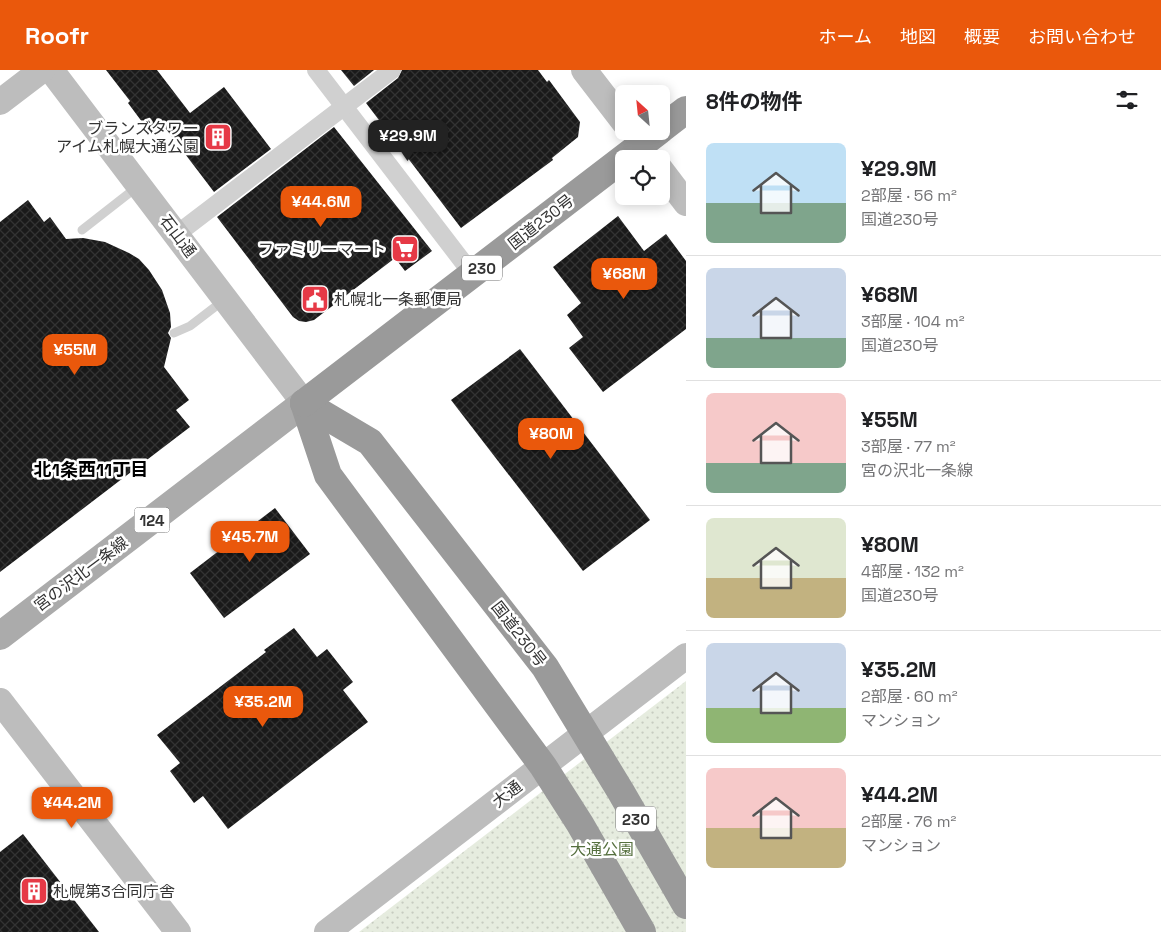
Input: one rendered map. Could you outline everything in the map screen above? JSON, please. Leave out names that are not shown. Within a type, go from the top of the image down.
[{"type":"highway","name":"国道230号","points":[[670,123],[686,110]]},
{"type":"highway","name":"国道230号","points":[[648,140],[304,403],[370,442],[544,666],[686,905]]},
{"type":"highway","points":[[304,403],[328,475],[543,766],[580,824],[642,932]]},
{"type":"main road","name":"宮の沢北一条線","points":[[0,636],[304,403]]},
{"type":"street","points":[[0,102],[42,70]]},
{"type":"street","name":"石山通","points":[[51,70],[304,403]]},
{"type":"street","points":[[316,70],[473,275]]},
{"type":"street","points":[[176,234],[392,70]]},
{"type":"street","points":[[584,70],[615,110]]},
{"type":"street","points":[[670,182],[686,203]]},
{"type":"street","name":"大通","points":[[327,932],[686,656]]},
{"type":"street","points":[[0,701],[178,932]]},
{"type":"lane","points":[[82,230],[139,186]]},
{"type":"lane","points":[[174,333],[190,326],[226,299]]},
{"type":"green space","name":"大通公園","points":[[686,681],[686,932],[359,932]]},
{"type":"building","name":"ブランズタワー アイム札幌大通公園","points":[[106,70],[157,70],[190,113],[224,87],[271,149],[214,192],[163,125],[151,134],[128,103],[130,101]]},
{"type":"building","points":[[341,70],[374,70],[354,86]]},
{"type":"building","points":[[402,70],[538,70],[547,82],[549,80],[580,122],[578,137],[552,158],[553,160],[461,228],[366,103],[398,78]]},
{"type":"building","points":[[334,127],[432,251],[405,271],[395,258],[314,320],[299,321],[293,317],[217,217]]},
{"type":"building","points":[[28,200],[44,222],[50,217],[66,239],[83,238],[105,242],[139,259],[149,270],[162,290],[170,313],[171,327],[168,333],[171,338],[164,367],[189,400],[176,410],[190,427],[0,572],[0,222]]},
{"type":"building","points":[[618,216],[644,251],[666,234],[686,261],[686,329],[603,392],[569,348],[583,337],[567,315],[581,303],[553,267]]},
{"type":"building","points":[[520,349],[650,520],[583,571],[451,400]]},
{"type":"building","points":[[275,508],[310,554],[224,618],[190,573]]},
{"type":"building","points":[[294,628],[317,657],[327,649],[353,682],[343,690],[368,722],[228,829],[203,796],[194,803],[170,771],[180,763],[157,735],[266,652],[264,650]]},
{"type":"building","name":"札幌第3合同庁舎","points":[[23,834],[99,932],[0,932],[0,852]]},
{"type":"place","name":"ブランズタワー アイム札幌大通公園","points":[[218,137]]},
{"type":"place","name":"ファミリーマート","points":[[405,249]]},
{"type":"place","name":"札幌北一条郵便局","points":[[315,299]]},
{"type":"place","name":"札幌第3合同庁舎","points":[[34,891]]},
{"type":"district","name":"北1条西11丁目","points":[[91,469]]}]
